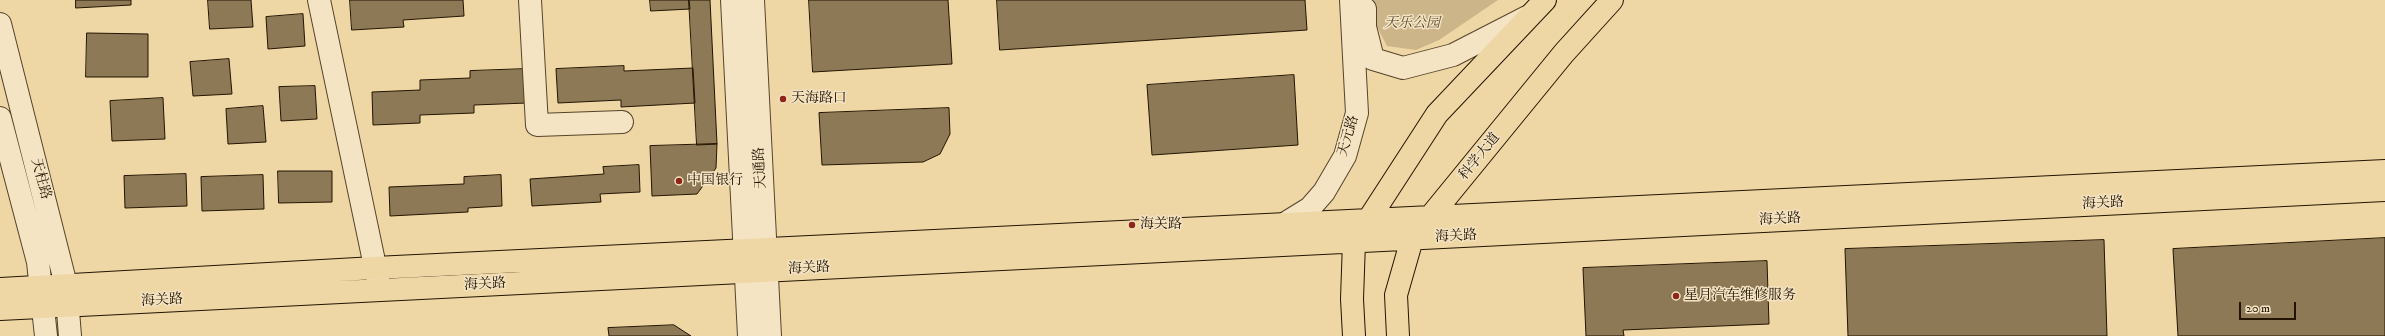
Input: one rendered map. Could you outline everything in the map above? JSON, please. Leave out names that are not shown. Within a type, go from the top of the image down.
[{"type":"main road","name":"科学大道","points":[[1398,336],[1396,295],[1412,239],[1564,53],[1612,0]]},
{"type":"main road","points":[[1354,336],[1352,299],[1354,242],[1437,114],[1538,7]]},
{"type":"main road","name":"海关路","points":[[67,296],[375,268],[2385,171]]},
{"type":"main road","name":"海关路","points":[[0,289],[42,297],[380,290],[2385,190]]},
{"type":"main road","name":"海关路","points":[[0,309],[42,297]]},
{"type":"street","points":[[319,0],[380,290]]},
{"type":"street","points":[[530,0],[537,125],[622,122]]},
{"type":"street","name":"天通路","points":[[732,0],[755,250],[767,271],[770,336]]},
{"type":"street","name":"天通路","points":[[749,336],[746,272],[755,250],[753,0]]},
{"type":"street","name":"天元路","points":[[1284,224],[1310,208],[1324,192],[1345,156],[1357,113],[1351,0]]},
{"type":"street","points":[[1364,0],[1366,27],[1373,58],[1403,68],[1453,55],[1538,7]]},
{"type":"street","name":"天柱路","points":[[0,24],[67,296],[70,336]]},
{"type":"street","name":"天柱路","points":[[0,118],[38,262],[46,336]]},
{"type":"green space","name":"天乐公园","points":[[1372,0],[1498,0],[1439,40],[1416,50],[1387,46],[1373,19]]},
{"type":"building","points":[[76,0],[131,0],[131,5],[76,8]]},
{"type":"building","points":[[208,0],[251,0],[253,27],[210,29]]},
{"type":"building","points":[[350,0],[463,0],[464,16],[403,20],[404,27],[352,30]]},
{"type":"building","points":[[650,0],[689,0],[690,9],[651,11]]},
{"type":"building","points":[[689,0],[710,0],[717,144],[697,145]]},
{"type":"building","points":[[809,0],[948,0],[952,64],[813,72]]},
{"type":"building","points":[[997,0],[1305,0],[1307,30],[1000,50]]},
{"type":"building","points":[[303,14],[305,46],[268,49],[266,17]]},
{"type":"building","points":[[87,33],[148,34],[148,77],[86,77]]},
{"type":"building","points":[[229,59],[232,94],[193,96],[190,62]]},
{"type":"building","points":[[624,66],[624,71],[693,68],[695,103],[621,107],[621,100],[558,103],[556,69]]},
{"type":"building","points":[[526,69],[527,103],[474,105],[474,113],[420,115],[420,123],[373,125],[372,92],[420,90],[420,80],[470,78],[470,71]]},
{"type":"building","points":[[1294,75],[1298,145],[1152,155],[1147,85]]},
{"type":"building","points":[[315,86],[317,119],[281,121],[279,87]]},
{"type":"building","points":[[163,98],[165,139],[112,141],[110,101]]},
{"type":"building","points":[[263,106],[266,142],[228,144],[226,109]]},
{"type":"building","points":[[949,108],[950,134],[940,154],[923,162],[822,165],[819,113]]},
{"type":"building","name":"中国银行","points":[[717,144],[716,168],[697,194],[652,196],[650,146]]},
{"type":"building","points":[[639,165],[640,192],[600,194],[601,202],[532,206],[530,179],[604,174],[603,167]]},
{"type":"building","points":[[278,171],[332,171],[332,202],[279,203]]},
{"type":"building","points":[[186,174],[187,206],[125,208],[124,176]]},
{"type":"building","points":[[263,175],[264,209],[202,211],[201,177]]},
{"type":"building","points":[[501,175],[502,206],[468,208],[468,212],[390,216],[389,187],[464,184],[464,177]]},
{"type":"building","points":[[2385,238],[2385,336],[2178,336],[2173,249]]},
{"type":"building","points":[[2104,240],[2107,336],[1848,336],[1845,249]]},
{"type":"building","name":"星月汽车维修服务","points":[[1767,261],[1769,324],[1623,330],[1624,336],[1586,336],[1583,268]]},
{"type":"building","points":[[674,325],[691,336],[609,336],[608,328]]},
{"type":"place","name":"天海路口","points":[[783,99]]},
{"type":"place","name":"中国银行","points":[[679,181]]},
{"type":"place","name":"海关路","points":[[1132,225]]},
{"type":"place","name":"星月汽车维修服务","points":[[1676,296]]}]
